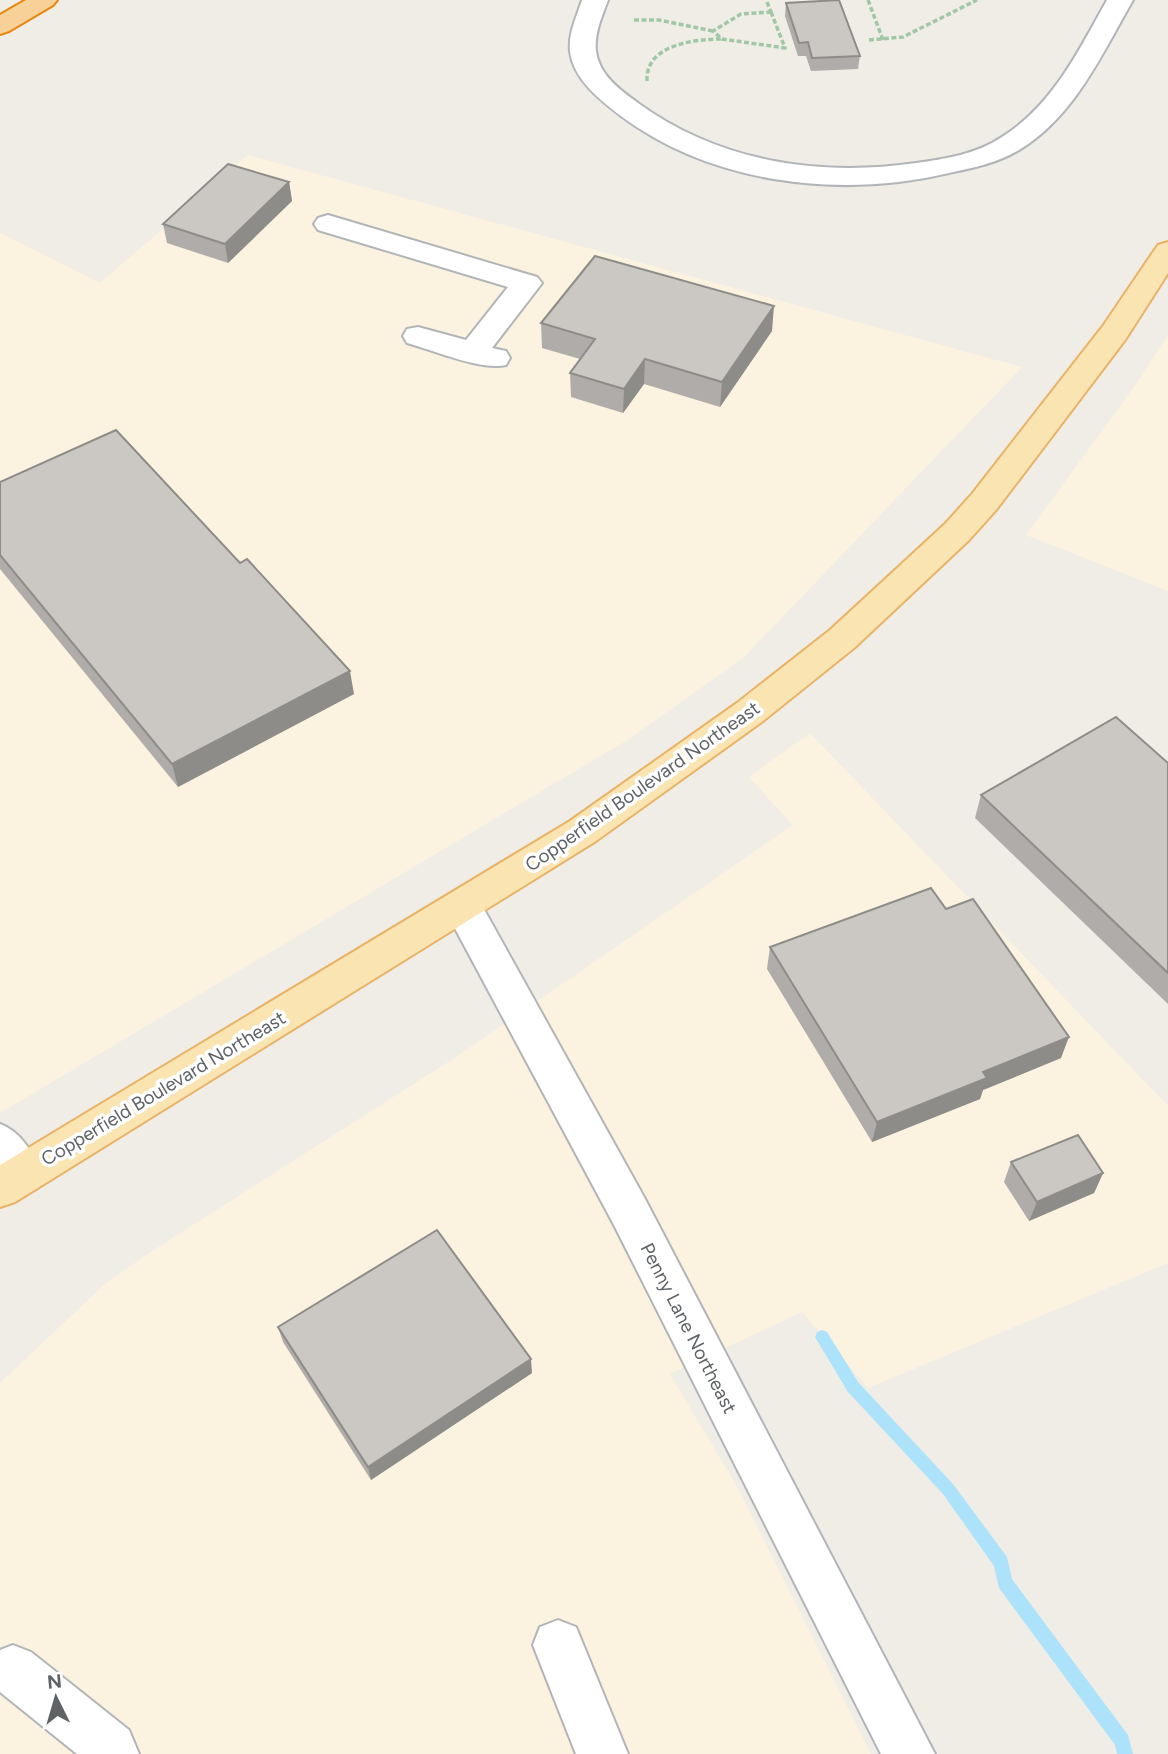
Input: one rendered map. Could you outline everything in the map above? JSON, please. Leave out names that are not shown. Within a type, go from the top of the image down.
[{"type":"highway","points":[[0,26],[44,0]]},
{"type":"main road","name":"Copperfield Boulevard Northeast","points":[[7,1168],[461,906],[583,831],[750,712],[842,639],[938,550],[984,502],[1114,333],[1168,251]]},
{"type":"street","points":[[596,0],[586,26],[583,51],[591,73],[641,121],[686,145],[741,163],[814,174],[872,175],[923,170],[972,161],[1010,144],[1036,126],[1064,96],[1120,0]]},
{"type":"street","points":[[328,224],[527,283],[484,355],[418,336]]},
{"type":"street","name":"Penny Lane Northeast","points":[[461,906],[629,1211],[909,1754]]},
{"type":"street","points":[[558,1645],[602,1754]]},
{"type":"street","points":[[13,1670],[111,1748],[113,1754]]},
{"type":"path","points":[[868,0],[883,40]]},
{"type":"path","points":[[869,40],[903,37],[977,0]]},
{"type":"path","points":[[767,2],[785,48]]},
{"type":"path","points":[[713,30],[741,14],[771,12]]},
{"type":"path","points":[[634,20],[659,20],[713,30],[722,39]]},
{"type":"path","points":[[647,81],[645,73],[648,66],[674,46],[694,40],[722,39],[795,48]]},
{"type":"shaded area","points":[[248,155],[1022,367],[743,658],[629,739],[0,1113],[0,233],[100,283]]},
{"type":"shaded area","points":[[1168,335],[1168,591],[1026,535],[1136,384]]},
{"type":"shaded area","points":[[810,733],[1168,1106],[1168,1263],[868,1388],[802,1312],[670,1374],[739,1490],[871,1754],[0,1754],[0,1383],[105,1284],[146,1255],[456,1057],[793,825],[749,777]]},
{"type":"building","points":[[839,0],[860,56],[812,58],[808,42],[799,43],[786,3]]},
{"type":"building","points":[[228,164],[289,182],[225,244],[163,224]]},
{"type":"building","points":[[595,256],[774,306],[722,382],[645,359],[624,389],[570,373],[595,339],[541,323]]},
{"type":"building","points":[[116,430],[240,563],[247,559],[350,671],[172,764],[0,555],[0,482]]},
{"type":"building","points":[[1116,717],[1168,763],[1168,973],[981,795]]},
{"type":"building","points":[[931,888],[946,909],[973,899],[1069,1037],[983,1072],[987,1078],[877,1122],[770,947]]},
{"type":"building","points":[[1078,1135],[1103,1173],[1037,1202],[1011,1162]]},
{"type":"building","points":[[437,1230],[531,1359],[368,1467],[278,1327]]},
{"type":"waterway","points":[[822,1337],[853,1387],[948,1489],[1001,1563],[1005,1582],[1122,1741],[1125,1754]]}]
